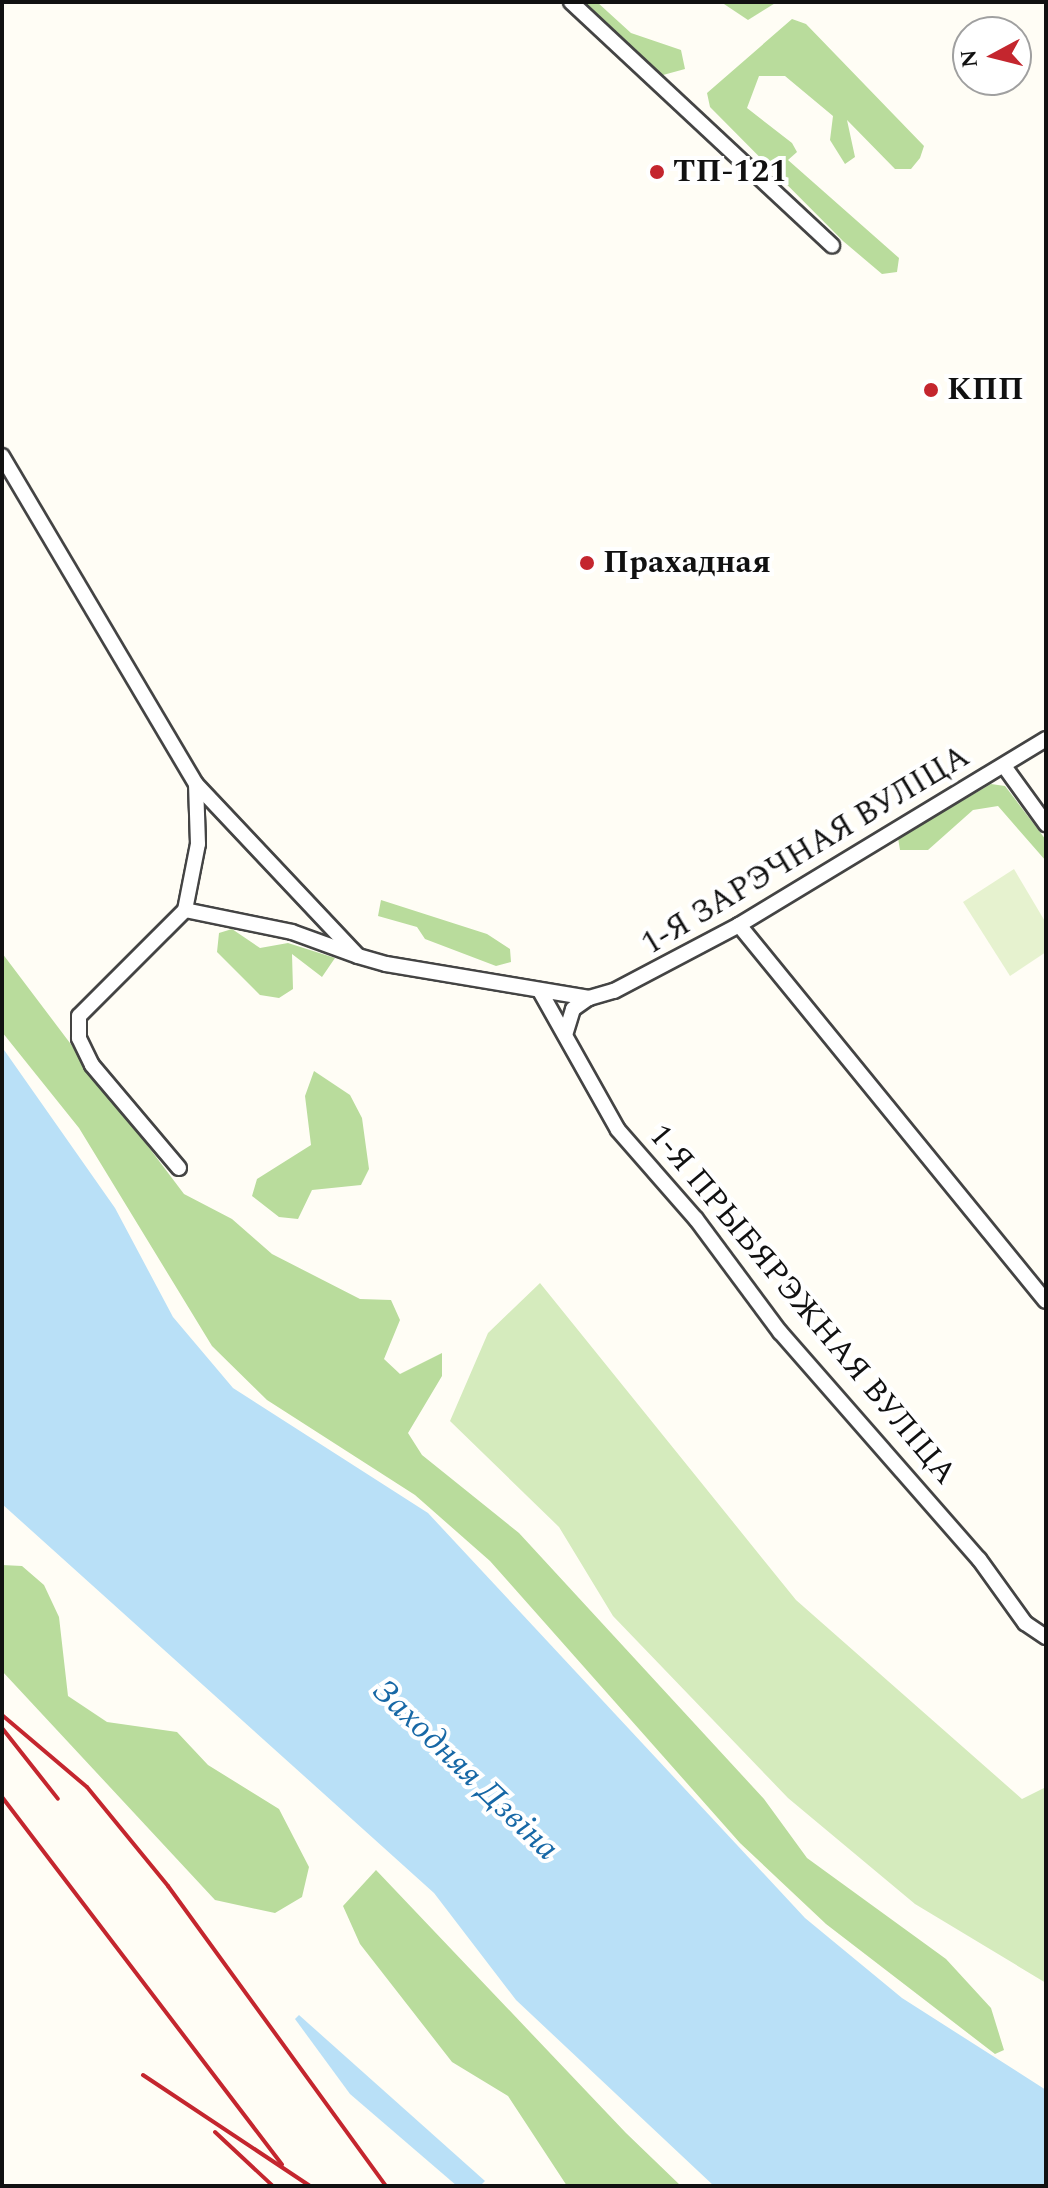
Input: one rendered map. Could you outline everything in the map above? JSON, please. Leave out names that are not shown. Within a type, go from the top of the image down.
[{"type":"street","points":[[571,2],[832,245]]},
{"type":"street","points":[[2,456],[196,784],[358,956]]},
{"type":"street","name":"1-Я ЗАРЭЧНАЯ ВУЛІЦА","points":[[185,910],[292,932],[358,956],[589,998],[636,984],[1046,739]]},
{"type":"street","points":[[1004,766],[1046,824]]},
{"type":"street","points":[[179,1168],[92,1065],[76,1022],[185,910],[198,844],[196,784]]},
{"type":"street","points":[[739,925],[1046,1301]]},
{"type":"street","name":"1-Я ПРЫБЯРЭЖНАЯ ВУЛІЦА","points":[[540,991],[566,1032],[618,1130],[696,1219],[780,1332],[979,1559],[1025,1623],[1046,1637]]},
{"type":"street","points":[[566,1032],[573,1009],[589,998]]},
{"type":"green space","points":[[579,2],[597,2],[631,33],[681,50],[685,69],[663,75]]},
{"type":"green space","points":[[721,2],[777,2],[748,20]]},
{"type":"green space","points":[[792,19],[806,24],[924,146],[920,158],[911,169],[895,169],[847,120],[855,157],[845,164],[830,140],[833,116],[785,76],[759,76],[747,108],[792,143],[797,152],[788,160],[899,258],[897,272],[882,274],[843,241],[710,107],[707,93]]},
{"type":"green space","points":[[991,784],[1005,786],[1046,840],[1046,861],[998,806],[973,810],[928,850],[900,850],[898,838]]},
{"type":"green space","points":[[1014,869],[1046,923],[1046,952],[1010,976],[963,902]]},
{"type":"green space","points":[[381,900],[487,934],[510,949],[511,962],[496,966],[425,939],[417,927],[378,916]]},
{"type":"green space","points":[[232,929],[260,948],[288,943],[335,958],[322,977],[292,954],[293,989],[279,998],[260,995],[217,952],[219,933]]},
{"type":"green space","points":[[2,953],[184,1194],[232,1219],[272,1254],[360,1299],[391,1300],[400,1320],[384,1359],[400,1374],[442,1353],[442,1376],[408,1433],[422,1455],[519,1533],[764,1799],[807,1858],[946,1959],[991,2008],[1004,2050],[995,2054],[826,1924],[740,1843],[490,1561],[415,1495],[267,1400],[212,1346],[79,1128],[2,1032]]},
{"type":"green space","points":[[314,1071],[350,1095],[362,1118],[369,1169],[361,1185],[312,1190],[298,1219],[279,1217],[252,1196],[257,1179],[311,1145],[305,1096]]},
{"type":"green space","points":[[540,1283],[796,1600],[1022,1799],[1046,1787],[1046,1983],[915,1904],[788,1798],[613,1616],[559,1527],[450,1421],[488,1333]]},
{"type":"green space","points":[[2,1565],[22,1566],[44,1585],[59,1617],[68,1696],[107,1722],[177,1732],[208,1765],[279,1809],[309,1867],[302,1897],[275,1913],[215,1900],[2,1671]]},
{"type":"green space","points":[[376,1870],[626,2133],[681,2186],[567,2186],[508,2096],[452,2062],[360,1944],[343,1906]]},
{"type":"water","name":"Заходняя Дзвіна","points":[[2,1047],[115,1208],[173,1317],[233,1388],[428,1513],[805,1918],[902,1998],[1046,2090],[1046,2186],[714,2186],[516,2000],[434,1893],[2,1504]]},
{"type":"water","points":[[299,2015],[485,2181],[480,2186],[457,2186],[350,2094],[295,2019]]},
{"type":"railway","points":[[2,1715],[87,1787],[168,1886],[386,2186]]},
{"type":"railway","points":[[2,1728],[58,1799]]},
{"type":"railway","points":[[2,1797],[282,2165]]},
{"type":"railway","points":[[143,2075],[310,2186]]},
{"type":"railway","points":[[215,2132],[273,2186]]},
{"type":"place","name":"ТП-121","points":[[657,172]]},
{"type":"place","name":"КПП","points":[[931,390]]},
{"type":"place","name":"Прахадная","points":[[587,563]]}]
